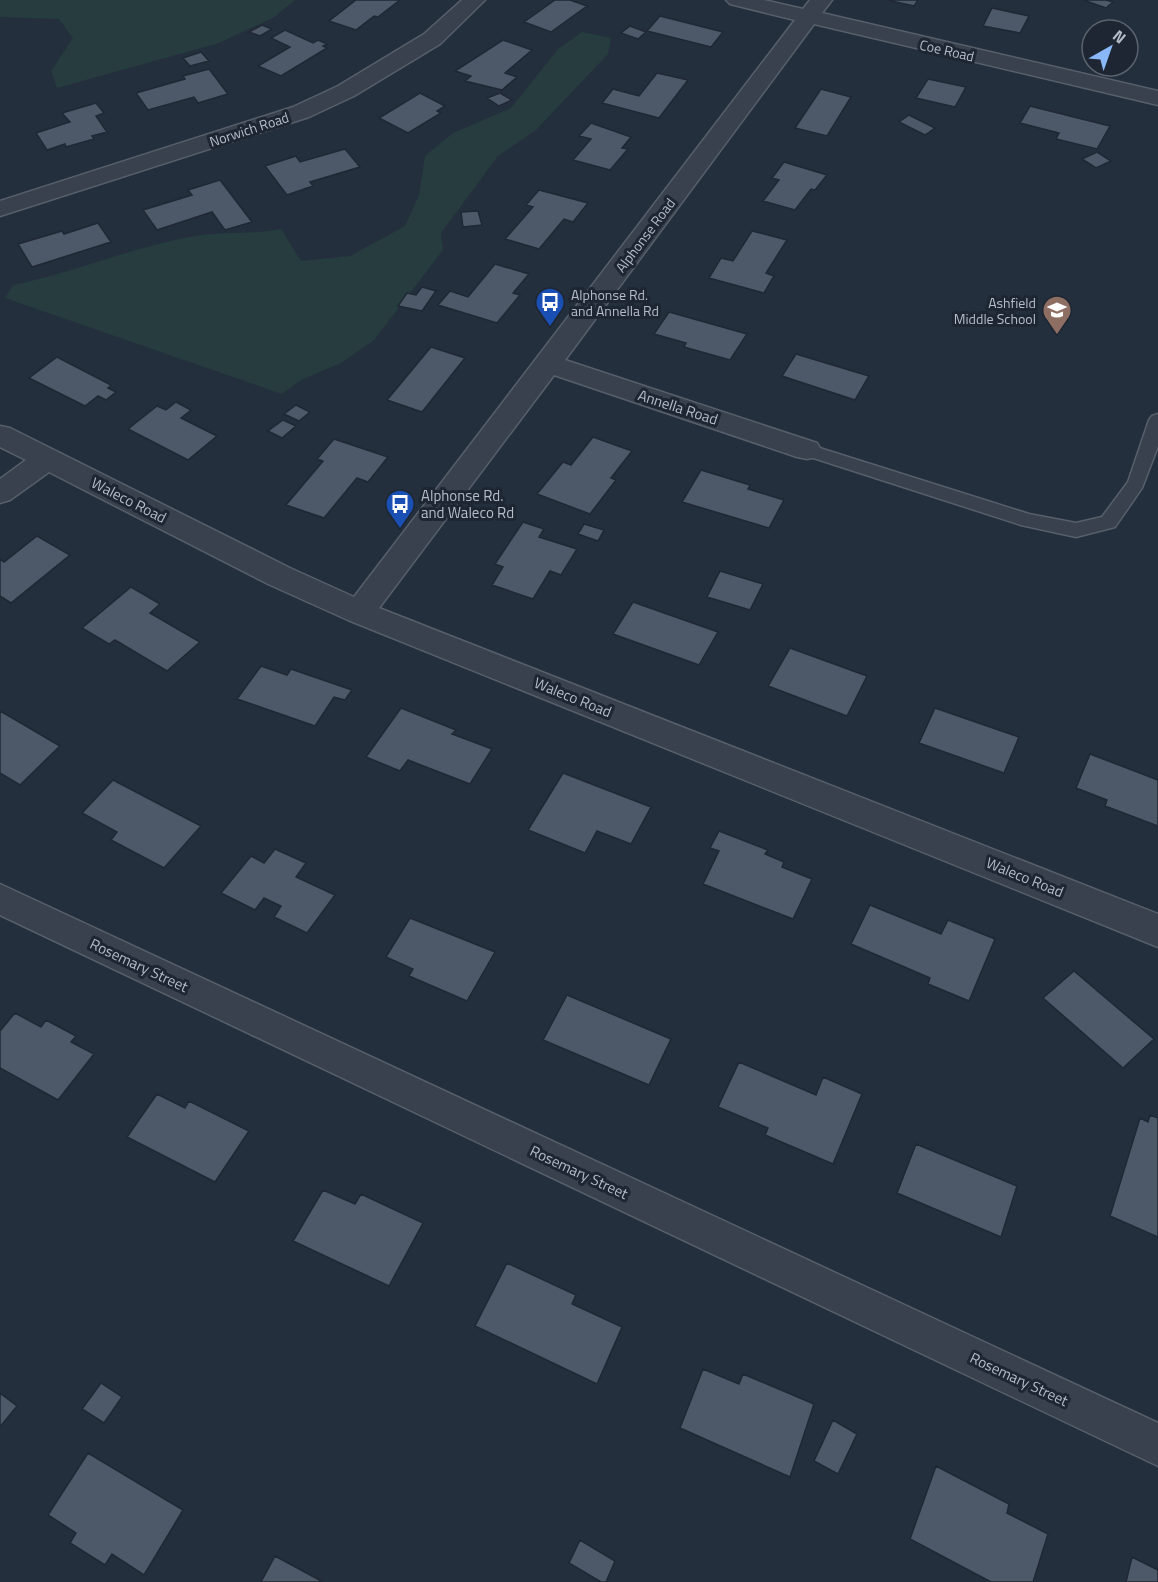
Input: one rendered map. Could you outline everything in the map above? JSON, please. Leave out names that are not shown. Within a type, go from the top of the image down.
[{"type":"street","name":"Norwich Road","points":[[0,209],[301,112],[346,92],[423,45],[474,0]]},
{"type":"street","name":"Coe Road","points":[[737,0],[814,9],[1158,98]]},
{"type":"street","name":"Alphonse Road","points":[[358,612],[548,364],[814,9]]},
{"type":"street","name":"Annella Road","points":[[548,364],[807,450]]},
{"type":"street","name":"Waleco Road","points":[[0,435],[279,576],[358,612],[1153,928],[1158,932]]},
{"type":"street","points":[[0,493],[47,459]]},
{"type":"street","name":"Rosemary Street","points":[[0,899],[1158,1445]]},
{"type":"lane","points":[[807,450],[1028,520],[1076,530],[1108,522],[1136,484],[1158,420]]},
{"type":"green space","points":[[0,0],[295,0],[273,18],[219,43],[57,88],[51,71],[73,38],[59,19],[0,17]]},
{"type":"green space","points":[[582,32],[611,38],[608,54],[536,130],[498,156],[441,233],[443,250],[374,340],[341,363],[301,380],[282,394],[5,298],[13,285],[145,247],[201,235],[281,229],[301,261],[350,256],[405,226],[419,195],[425,156],[453,133],[511,108],[558,49]]},
{"type":"building","points":[[356,0],[400,0],[356,30],[329,21]]},
{"type":"building","points":[[555,0],[570,0],[587,6],[551,32],[524,22]]},
{"type":"building","points":[[887,0],[918,0],[914,6]]},
{"type":"building","points":[[1083,0],[1106,0],[1113,2],[1106,8]]},
{"type":"building","points":[[992,8],[1029,16],[1020,33],[983,26]]},
{"type":"building","points":[[660,16],[723,32],[711,47],[647,31]]},
{"type":"building","points":[[262,25],[272,29],[260,36],[249,32]]},
{"type":"building","points":[[630,26],[646,32],[638,39],[621,33]]},
{"type":"building","points":[[285,30],[313,43],[318,40],[327,44],[323,46],[327,48],[281,76],[258,66],[290,47],[271,38]]},
{"type":"building","points":[[503,40],[532,50],[505,73],[517,77],[502,90],[465,81],[471,76],[455,71]]},
{"type":"building","points":[[201,52],[209,61],[190,66],[183,58]]},
{"type":"building","points":[[209,69],[228,94],[198,103],[194,97],[148,110],[136,93],[185,79],[183,76]]},
{"type":"building","points":[[657,73],[688,80],[659,118],[602,103],[613,89],[639,96]]},
{"type":"building","points":[[928,79],[966,87],[955,107],[916,98]]},
{"type":"building","points":[[821,89],[851,97],[827,136],[795,128]]},
{"type":"building","points":[[420,93],[445,106],[437,111],[441,113],[408,133],[379,118]]},
{"type":"building","points":[[500,93],[512,100],[499,106],[487,98]]},
{"type":"building","points":[[96,103],[104,113],[96,116],[107,132],[92,136],[94,139],[47,150],[36,133],[70,122],[62,113]]},
{"type":"building","points":[[1030,106],[1110,126],[1097,149],[1056,139],[1059,133],[1020,123]]},
{"type":"building","points":[[909,115],[935,128],[925,135],[899,122]]},
{"type":"building","points":[[591,123],[631,137],[622,148],[628,149],[610,170],[573,160],[591,139],[579,136]]},
{"type":"building","points":[[345,149],[360,167],[310,182],[313,186],[287,195],[265,166],[296,156],[300,162]]},
{"type":"building","points":[[1097,152],[1111,161],[1096,168],[1082,159]]},
{"type":"building","points":[[784,162],[827,175],[815,190],[811,189],[795,210],[763,201],[779,180],[772,178]]},
{"type":"building","points":[[220,180],[252,222],[225,230],[212,212],[157,230],[143,210],[192,195],[188,190]]},
{"type":"building","points":[[539,190],[588,203],[573,222],[564,219],[539,249],[505,239],[533,207],[526,205]]},
{"type":"building","points":[[478,211],[482,225],[463,227],[461,212]]},
{"type":"building","points":[[98,223],[111,242],[32,267],[18,244],[62,231],[64,234]]},
{"type":"building","points":[[752,231],[787,240],[766,273],[774,276],[764,293],[709,278],[721,258],[733,261]]},
{"type":"building","points":[[495,264],[529,274],[513,293],[520,295],[497,323],[438,305],[450,291],[468,297]]},
{"type":"building","points":[[422,287],[436,291],[422,311],[398,306],[407,293],[416,295]]},
{"type":"building","points":[[669,312],[747,334],[730,360],[684,347],[686,343],[654,334]]},
{"type":"building","points":[[431,347],[465,358],[422,412],[387,400]]},
{"type":"building","points":[[796,354],[869,376],[855,400],[782,376]]},
{"type":"building","points":[[57,357],[111,385],[108,388],[116,392],[106,400],[98,396],[85,406],[29,378]]},
{"type":"building","points":[[176,402],[191,410],[181,418],[217,436],[188,460],[128,429],[157,406],[166,410]]},
{"type":"building","points":[[296,405],[310,412],[299,421],[284,414]]},
{"type":"building","points":[[283,420],[296,426],[282,438],[268,431]]},
{"type":"building","points":[[593,437],[632,451],[611,478],[616,480],[590,514],[537,494],[563,462],[571,465]]},
{"type":"building","points":[[334,439],[388,457],[368,482],[357,478],[324,518],[286,505],[323,461],[317,459]]},
{"type":"building","points":[[701,470],[750,485],[748,489],[784,500],[769,528],[682,502]]},
{"type":"building","points":[[523,522],[544,529],[539,537],[577,549],[561,575],[550,571],[533,599],[492,585],[503,567],[495,564]]},
{"type":"building","points":[[584,524],[604,530],[598,541],[578,534]]},
{"type":"building","points":[[37,536],[70,555],[11,603],[0,596],[0,559],[4,562]]},
{"type":"building","points":[[720,571],[763,584],[750,610],[707,597]]},
{"type":"building","points":[[131,587],[160,604],[150,613],[200,642],[167,671],[115,640],[109,644],[82,628]]},
{"type":"building","points":[[633,602],[718,632],[699,665],[613,634]]},
{"type":"building","points":[[790,648],[867,676],[847,716],[768,686]]},
{"type":"building","points":[[261,666],[287,675],[291,669],[352,690],[345,700],[334,697],[315,726],[237,699]]},
{"type":"building","points":[[401,708],[456,730],[452,734],[492,749],[470,784],[408,760],[400,771],[366,757]]},
{"type":"building","points":[[935,708],[1019,737],[1004,773],[919,743]]},
{"type":"building","points":[[0,711],[60,746],[20,785],[0,773]]},
{"type":"building","points":[[1090,754],[1158,780],[1158,826],[1105,806],[1107,800],[1076,788]]},
{"type":"building","points":[[563,773],[651,807],[631,844],[597,831],[585,853],[528,830]]},
{"type":"building","points":[[113,780],[201,826],[164,868],[111,840],[117,832],[82,813]]},
{"type":"building","points":[[719,831],[768,850],[765,854],[784,862],[782,867],[812,879],[793,919],[703,884],[719,851],[710,848]]},
{"type":"building","points":[[275,849],[306,863],[296,877],[335,895],[307,933],[274,917],[281,906],[264,898],[255,910],[221,893],[251,856],[264,863]]},
{"type":"building","points":[[870,905],[941,934],[948,920],[995,939],[969,1001],[928,984],[930,978],[851,944]]},
{"type":"building","points":[[410,918],[495,952],[467,1001],[409,976],[413,969],[386,957]]},
{"type":"building","points":[[1074,971],[1154,1039],[1123,1068],[1043,998]]},
{"type":"building","points":[[567,995],[671,1039],[649,1085],[543,1040]]},
{"type":"building","points":[[15,1013],[41,1027],[46,1020],[76,1036],[71,1042],[94,1054],[58,1100],[0,1068],[0,1031]]},
{"type":"building","points":[[739,1062],[816,1095],[823,1077],[862,1094],[833,1164],[765,1135],[768,1128],[718,1107]]},
{"type":"building","points":[[157,1094],[185,1108],[189,1101],[249,1131],[215,1182],[127,1137]]},
{"type":"building","points":[[1150,1115],[1158,1118],[1158,1237],[1110,1216],[1140,1118],[1148,1122]]},
{"type":"building","points":[[916,1144],[1017,1186],[1001,1237],[897,1193]]},
{"type":"building","points":[[323,1190],[355,1204],[361,1194],[423,1223],[389,1286],[293,1241]]},
{"type":"building","points":[[507,1263],[576,1295],[572,1304],[622,1327],[597,1384],[475,1326]]},
{"type":"building","points":[[703,1369],[739,1384],[743,1374],[814,1404],[790,1477],[680,1428]]},
{"type":"building","points":[[101,1383],[122,1397],[104,1423],[82,1409]]},
{"type":"building","points":[[0,1393],[17,1406],[0,1427]]},
{"type":"building","points":[[833,1420],[857,1434],[838,1474],[814,1461]]},
{"type":"building","points":[[88,1453],[183,1510],[144,1575],[112,1554],[105,1565],[70,1543],[76,1533],[48,1515]]},
{"type":"building","points":[[936,1466],[1009,1504],[1007,1513],[1048,1534],[1033,1582],[991,1582],[910,1539]]},
{"type":"building","points":[[580,1540],[615,1561],[606,1582],[601,1582],[569,1563]]},
{"type":"building","points":[[275,1556],[323,1582],[261,1582]]},
{"type":"building","points":[[1132,1557],[1158,1570],[1158,1582],[1126,1582]]},
{"type":"place","name":"Alphonse Rd. and Annella Rd","points":[[550,328]]},
{"type":"place","name":"Ashfield Middle School","points":[[1057,336]]},
{"type":"place","name":"Alphonse Rd. and Waleco Rd","points":[[400,530]]}]
